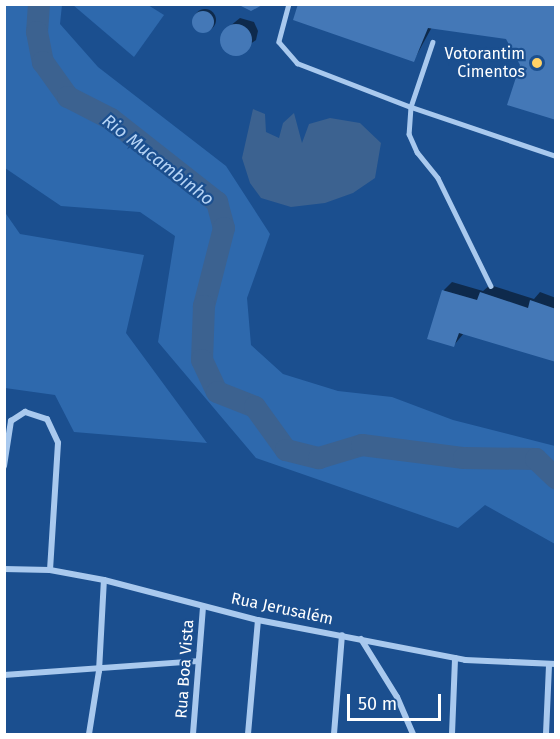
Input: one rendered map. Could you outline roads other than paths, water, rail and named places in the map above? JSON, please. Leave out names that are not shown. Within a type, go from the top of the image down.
[{"type":"street","points":[[4,466],[11,421],[25,412],[48,419],[58,444],[50,570]]},
{"type":"street","name":"Rua Jerusalém","points":[[4,569],[50,570],[104,580],[258,620],[454,658],[552,664]]},
{"type":"street","points":[[89,735],[99,670],[104,580]]},
{"type":"street","name":"Rua Boa Vista","points":[[193,735],[203,606]]},
{"type":"street","points":[[248,735],[258,620]]},
{"type":"street","points":[[334,735],[342,636]]},
{"type":"street","points":[[361,639],[397,697],[413,735]]},
{"type":"street","points":[[452,735],[454,658]]},
{"type":"street","points":[[4,675],[99,670],[197,661]]},
{"type":"street","points":[[546,735],[552,664]]},
{"type":"lane","points":[[289,4],[279,33],[279,42],[289,59],[411,107],[555,156]]},
{"type":"lane","points":[[433,42],[411,107],[411,142],[438,178],[491,286]]},
{"type":"waterway","name":"Rio Mucambinho","points":[[39,4],[37,32],[43,62],[68,97],[111,119],[217,202],[224,228],[204,306],[202,360],[217,392],[255,407],[286,450],[319,458],[362,445],[464,458],[536,459],[556,478]]},
{"type":"place","name":"Votorantim Cimentos","points":[[537,63]]}]
